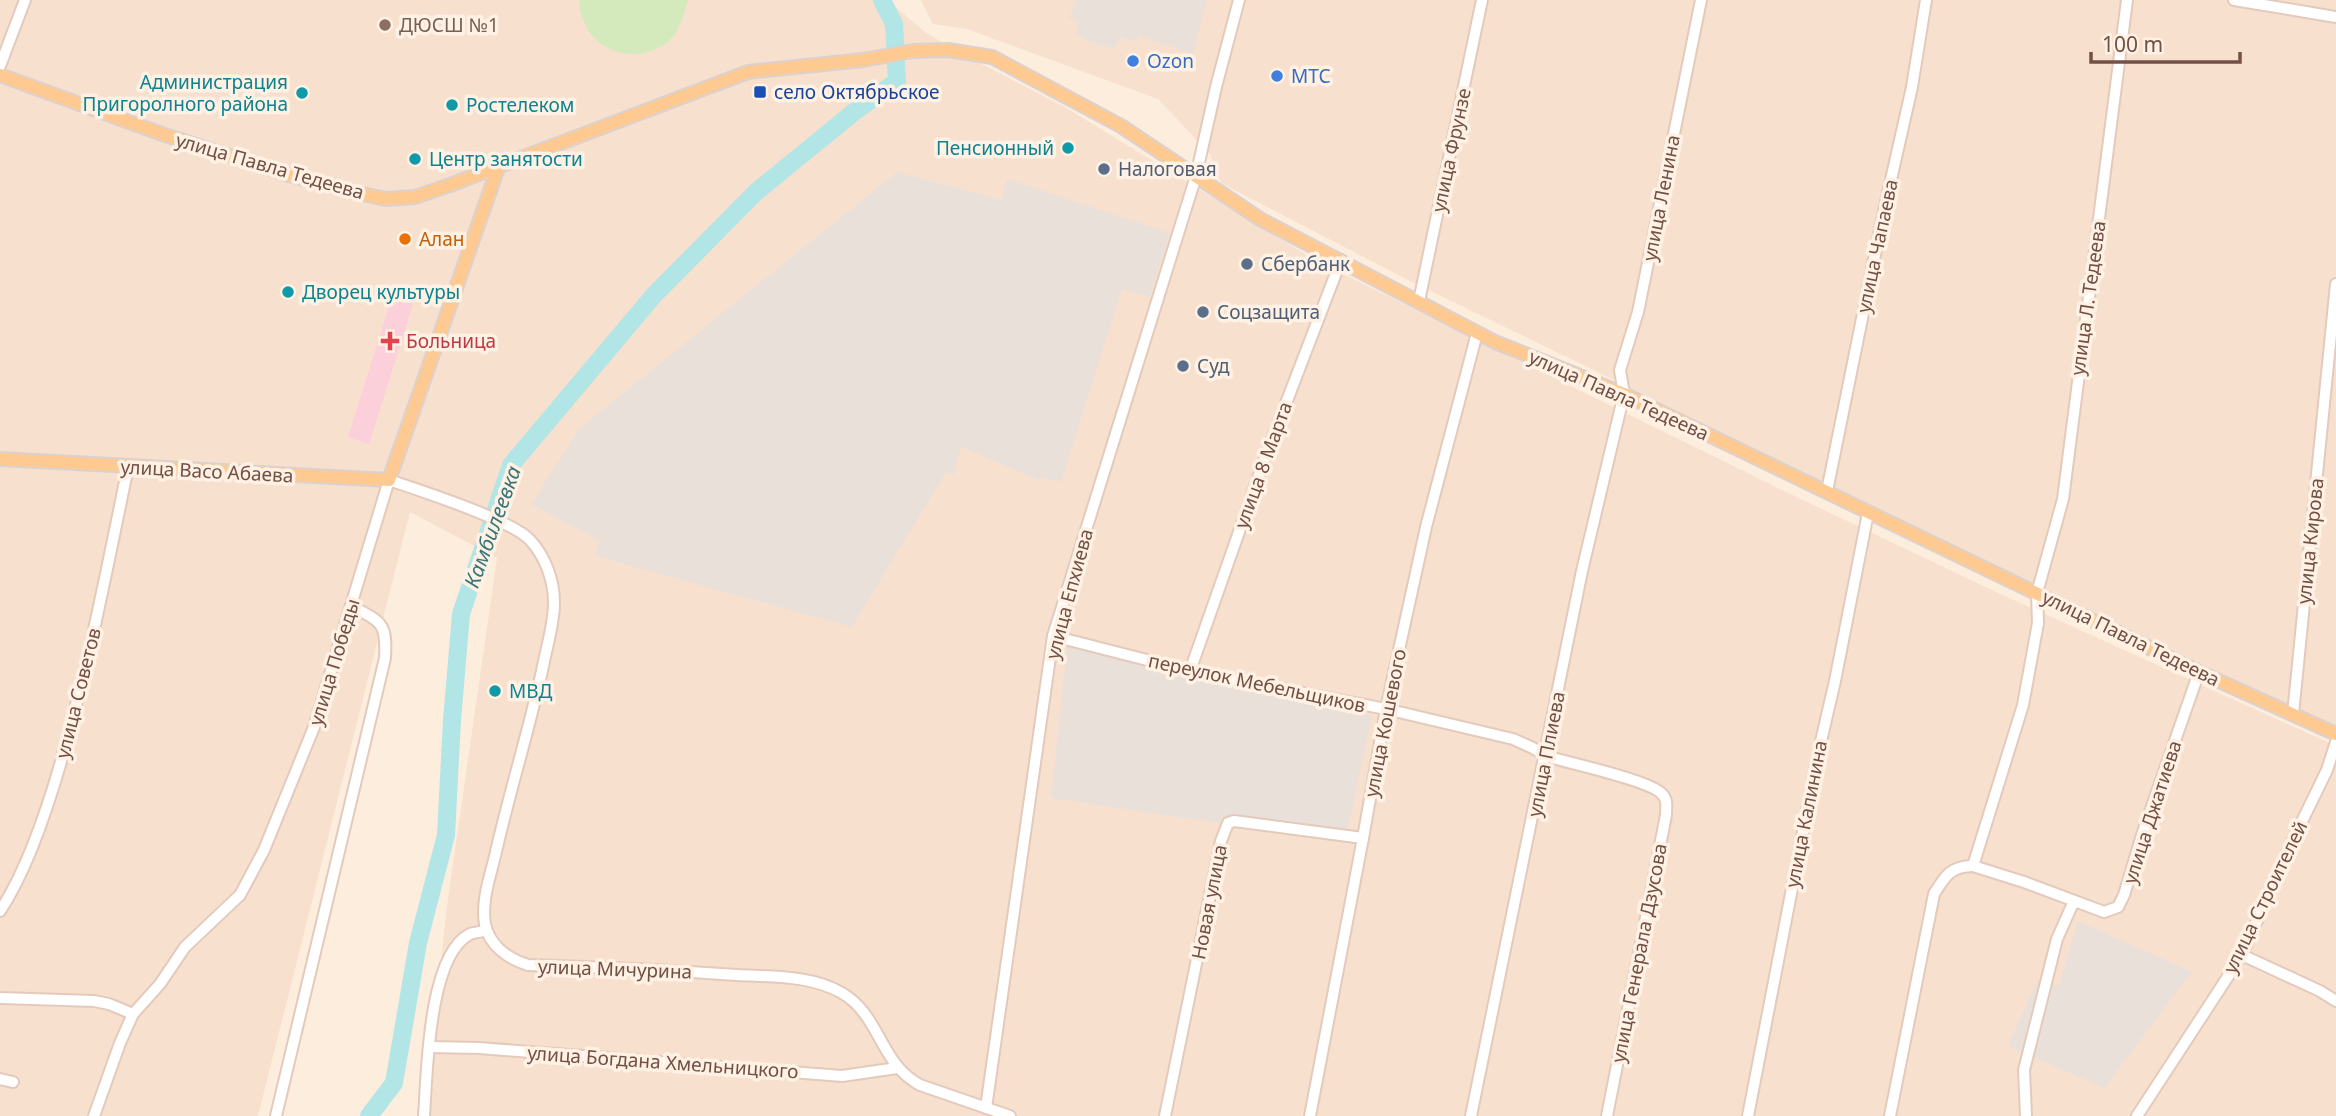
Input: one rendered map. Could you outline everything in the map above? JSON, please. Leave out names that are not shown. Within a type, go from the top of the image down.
[{"type":"main road","name":"улица Павла Тедеева","points":[[0,75],[162,134],[273,170],[386,199],[415,197],[498,168],[537,150],[748,72],[863,60],[913,51],[948,50],[992,57],[1121,127],[1260,219],[1477,333],[1624,394],[2199,672],[2336,734]]},
{"type":"main road","name":"улица Победы","points":[[389,480],[498,168]]},
{"type":"main road","name":"улица Васо Абаева","points":[[0,459],[389,480]]},
{"type":"street","points":[[0,66],[25,0]]},
{"type":"street","name":"улица Епхиева","points":[[986,1108],[1053,636],[1196,176],[1239,0]]},
{"type":"street","name":"улица Фрунзе","points":[[1419,301],[1482,0]]},
{"type":"street","name":"улица Ленина","points":[[1624,394],[1620,370],[1638,312],[1701,0]]},
{"type":"street","name":"улица Чапаева","points":[[1827,491],[1912,87],[1926,0]]},
{"type":"street","name":"улица Л. Тедеева","points":[[1973,866],[2023,705],[2038,623],[2037,593],[2063,499],[2127,0]]},
{"type":"street","points":[[2234,0],[2336,17]]},
{"type":"street","name":"улица 8 Марта","points":[[1190,671],[1265,458],[1340,260]]},
{"type":"street","name":"улица Кирова","points":[[2292,714],[2336,284]]},
{"type":"street","name":"улица Кошевого","points":[[1310,1116],[1386,709],[1426,527],[1477,333]]},
{"type":"street","name":"улица Плиева","points":[[1471,1116],[1582,571],[1624,394]]},
{"type":"street","name":"улица Советов","points":[[0,911],[34,843],[54,788],[78,701],[128,467]]},
{"type":"street","name":"улица Васо Абаева","points":[[389,480],[508,525],[530,540],[546,565],[551,580],[554,602],[552,624],[536,699],[501,826],[484,902],[486,930]]},
{"type":"street","name":"улица Победы","points":[[94,1116],[133,1014],[160,984],[185,947],[240,895],[254,871],[314,727],[389,480]]},
{"type":"street","name":"улица Калинина","points":[[1748,1116],[1812,780],[1835,681],[1868,513]]},
{"type":"street","points":[[276,1116],[386,658],[387,636],[382,626],[372,617],[351,606]]},
{"type":"street","name":"переулок Мебельщиков","points":[[1053,636],[1190,671],[1386,709],[1513,739],[1546,756],[1660,790]]},
{"type":"street","name":"улица Джатиева","points":[[1973,866],[2104,912],[2118,907],[2199,672]]},
{"type":"street","name":"улица Строителей","points":[[2137,1116],[2242,955],[2327,770],[2336,742]]},
{"type":"street","name":"улица Генерала Дзусова","points":[[1607,1116],[1667,815],[1666,799],[1660,790]]},
{"type":"street","name":"Новая улица","points":[[1165,1116],[1221,841],[1228,823],[1234,821],[1363,838]]},
{"type":"street","points":[[1890,1116],[1934,894],[1945,876],[1960,866],[1973,866]]},
{"type":"street","points":[[2026,1116],[2024,1070],[2057,939],[2074,901]]},
{"type":"street","points":[[424,1116],[433,1003],[441,977],[455,949],[470,934],[486,930]]},
{"type":"street","name":"улица Мичурина","points":[[486,930],[499,950],[516,962],[528,965],[699,972],[794,979],[823,984],[844,994],[860,1008],[897,1068],[908,1079],[1010,1116]]},
{"type":"street","points":[[2242,955],[2336,1001]]},
{"type":"street","points":[[0,998],[94,1001],[109,1003],[133,1014]]},
{"type":"street","name":"улица Богдана Хмельницкого","points":[[429,1046],[842,1076],[897,1068]]},
{"type":"street","points":[[0,1079],[13,1082]]},
{"type":"shaded area","points":[[0,0],[887,0],[925,32],[956,51],[1063,106],[1315,260],[1996,592],[2336,746],[2336,1116],[426,1116],[446,913],[497,558],[410,512],[258,1116],[0,1116]]},
{"type":"shaded area","points":[[921,0],[2336,0],[2336,729],[2073,605],[1406,279],[1221,183],[1210,154],[1158,99],[967,29],[933,24]]},
{"type":"shaded area","points":[[1077,0],[1207,0],[1193,54],[1139,36],[1136,42],[1120,36],[1114,49],[1083,40],[1083,37],[1075,34],[1079,22],[1069,18]]},
{"type":"shaded area","points":[[897,172],[1001,200],[1007,179],[1170,233],[1150,297],[1122,289],[1061,482],[1042,477],[1039,480],[961,447],[954,475],[946,472],[852,627],[595,556],[600,541],[531,504],[580,428]]},
{"type":"shaded area","name":"Больница","points":[[393,294],[414,301],[369,444],[348,437]]},
{"type":"shaded area","points":[[1068,638],[1372,716],[1345,842],[1051,798]]},
{"type":"shaded area","points":[[2078,921],[2192,972],[2104,1088],[2008,1046],[2037,981],[2059,986]]},
{"type":"green space","points":[[580,0],[688,0],[679,26],[668,42],[651,51],[627,54],[606,47],[589,32],[580,8]]},
{"type":"waterway","name":"Камбилеевка","points":[[369,1116],[394,1083],[418,943],[446,835],[461,614],[511,465],[654,295],[756,192],[854,112],[897,81],[894,24],[882,0]]},
{"type":"place","name":"ДЮСШ №1","points":[[385,25]]},
{"type":"place","name":"Ozon","points":[[1133,61]]},
{"type":"place","name":"МТС","points":[[1277,76]]},
{"type":"place","name":"село Октябрьское","points":[[760,92]]},
{"type":"place","name":"Администрация Пригоролного района","points":[[302,93]]},
{"type":"place","name":"Ростелеком","points":[[452,105]]},
{"type":"place","name":"Пенсионный","points":[[1068,148]]},
{"type":"place","name":"Центр занятости","points":[[415,159]]},
{"type":"place","name":"Налоговая","points":[[1104,169]]},
{"type":"place","name":"Алан","points":[[405,239]]},
{"type":"place","name":"Сбербанк","points":[[1247,264]]},
{"type":"place","name":"Дворец культуры","points":[[288,292]]},
{"type":"place","name":"Соцзащита","points":[[1203,312]]},
{"type":"place","name":"Больница","points":[[390,341]]},
{"type":"place","name":"Суд","points":[[1183,366]]},
{"type":"place","name":"МВД","points":[[495,691]]}]
